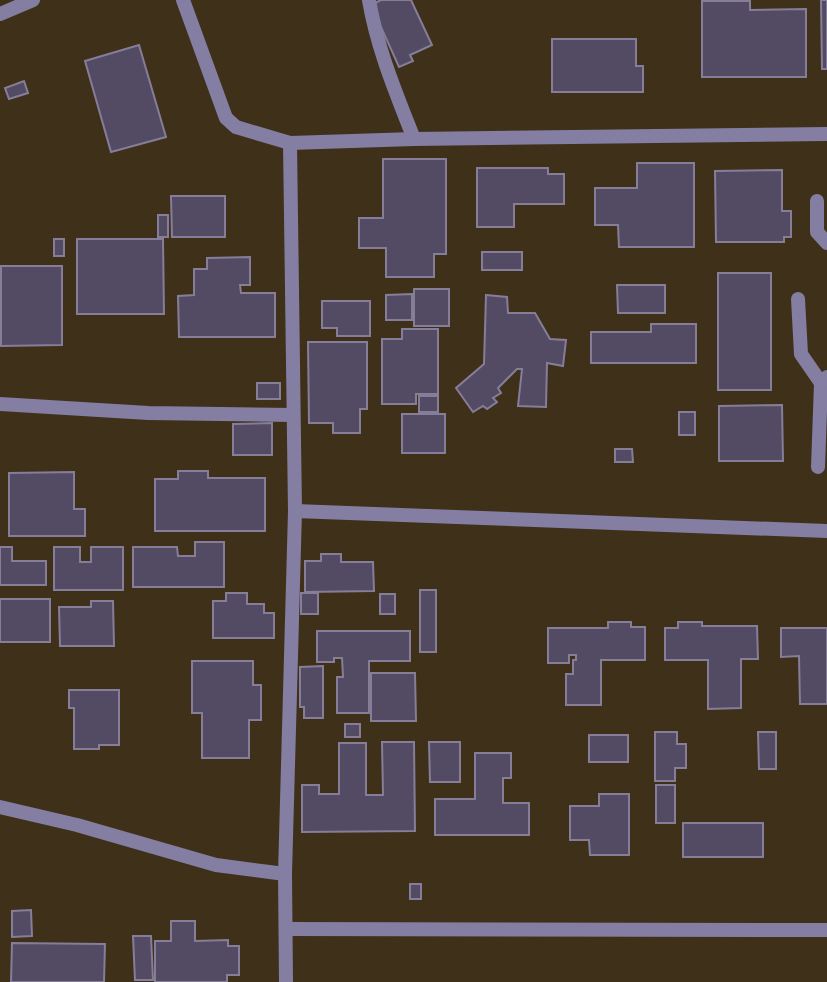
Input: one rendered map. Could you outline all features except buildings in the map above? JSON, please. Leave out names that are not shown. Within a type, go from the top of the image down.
[{"type":"street","points":[[0,14],[33,0]]},
{"type":"street","points":[[183,0],[226,118],[236,127],[290,143],[827,134]]},
{"type":"street","points":[[369,0],[373,26],[388,74],[414,139]]},
{"type":"street","points":[[286,982],[285,874],[295,511],[290,143]]},
{"type":"street","points":[[817,201],[817,232],[827,243]]},
{"type":"street","points":[[798,299],[801,354],[824,380],[818,467]]},
{"type":"street","points":[[0,404],[148,413],[293,415]]},
{"type":"street","points":[[295,511],[827,531]]},
{"type":"street","points":[[0,807],[77,825],[216,865],[285,874]]},
{"type":"street","points":[[286,929],[827,930]]}]
